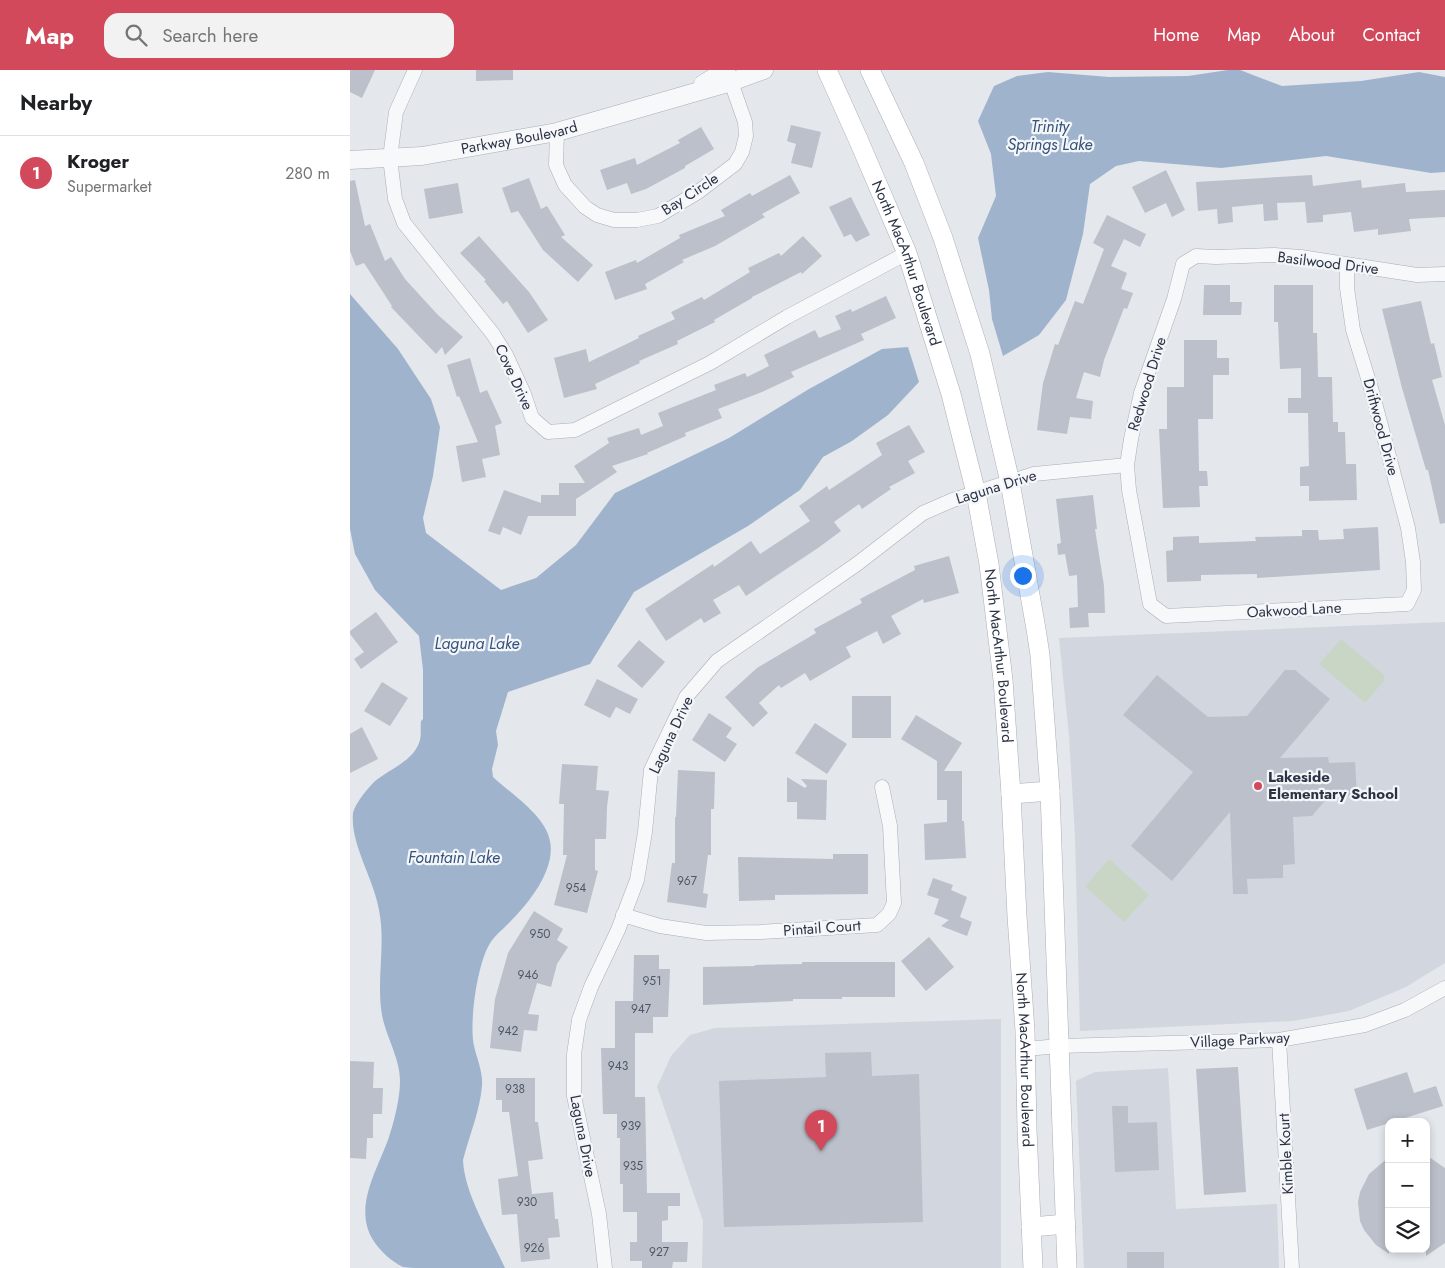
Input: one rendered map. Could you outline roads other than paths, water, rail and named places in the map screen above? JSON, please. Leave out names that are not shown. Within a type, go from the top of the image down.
[{"type":"main road","name":"North MacArthur Boulevard","points":[[826,70],[907,253],[951,394],[976,493],[989,564],[1001,660],[1011,794],[1026,1049],[1027,1129],[1033,1268]]},
{"type":"main road","points":[[870,70],[914,163],[943,238],[980,354],[1010,482],[1040,656],[1050,791],[1067,1268]]},
{"type":"main road","points":[[1011,794],[1050,791]]},
{"type":"main road","points":[[1032,1227],[1066,1224]]},
{"type":"street","name":"Cove Drive","points":[[415,70],[405,88],[396,112],[390,158],[395,199],[404,223],[493,334],[506,354],[524,394],[532,418],[548,432],[575,430],[710,363],[787,317],[907,253]]},
{"type":"street","name":"Parkway Boulevard","points":[[350,160],[422,156],[558,132],[685,95],[729,76],[764,70]]},
{"type":"street","name":"Bay Circle","points":[[558,132],[556,165],[565,185],[585,207],[597,215],[614,220],[637,220],[658,216],[698,192],[735,164],[742,152],[746,136],[745,122],[729,76]]},
{"type":"street","name":"Basilwood Drive","points":[[1183,264],[1196,256],[1274,255],[1301,257],[1418,275],[1445,274]]},
{"type":"street","name":"Redwood Drive","points":[[1166,616],[1150,604],[1129,490],[1127,465],[1141,393],[1172,306],[1183,264]]},
{"type":"street","name":"Driftwood Drive","points":[[1347,265],[1347,288],[1353,330],[1371,388],[1408,528],[1413,562],[1414,590]]},
{"type":"street","name":"Laguna Drive","points":[[605,1268],[599,1214],[574,1096],[574,1054],[579,1020],[591,987],[637,880],[645,832],[651,770],[686,697],[717,661],[857,564],[923,513],[953,500],[1034,474],[1127,465]]},
{"type":"street","name":"Oakwood Lane","points":[[1166,616],[1407,604],[1414,590]]},
{"type":"street","name":"Pintail Court","points":[[623,915],[660,926],[706,933],[760,932],[876,924],[889,914],[894,903],[890,826],[882,787]]},
{"type":"street","name":"Village Parkway","points":[[1026,1049],[1059,1046],[1279,1040],[1365,1024],[1405,1010],[1445,988]]},
{"type":"street","name":"Kimble Kourt","points":[[1279,1040],[1292,1268]]},
{"type":"water","name":"Trinity Springs Lake","points":[[1240,70],[1282,86],[1361,81],[1419,72],[1445,77],[1445,172],[1431,173],[1326,156],[1221,168],[1139,161],[1116,166],[1090,184],[1083,234],[1066,300],[1039,335],[1003,356],[992,319],[989,290],[978,238],[996,196],[991,154],[978,121],[994,86],[1017,76],[1048,72],[1109,77],[1188,76]]},
{"type":"water","points":[[350,294],[398,349],[431,399],[440,427],[433,476],[423,518],[426,533],[501,590],[536,578],[576,545],[615,493],[729,438],[809,389],[882,349],[908,347],[919,382],[888,415],[852,441],[823,457],[800,490],[748,526],[634,592],[590,664],[508,692],[496,731],[498,745],[492,769],[493,777],[542,822],[550,841],[551,852],[545,875],[539,886],[489,945],[481,966],[473,1009],[474,1046],[481,1071],[482,1086],[477,1114],[463,1160],[473,1200],[505,1268],[403,1267],[382,1252],[367,1228],[366,1202],[373,1176],[388,1140],[399,1095],[400,1081],[398,1064],[386,1031],[380,1002],[382,936],[379,910],[355,837],[353,813],[360,799],[372,784],[406,760],[416,750],[420,738],[421,721],[423,719],[423,670],[419,636],[375,590],[355,554],[350,529]]},
{"type":"place","name":"Lakeside Elementary School","points":[[1258,786]]},
{"type":"place","name":"Kroger","points":[[821,1151]]},
{"type":"water label","name":"Laguna Lake","points":[[477,643]]},
{"type":"water label","name":"Fountain Lake","points":[[454,857]]}]
